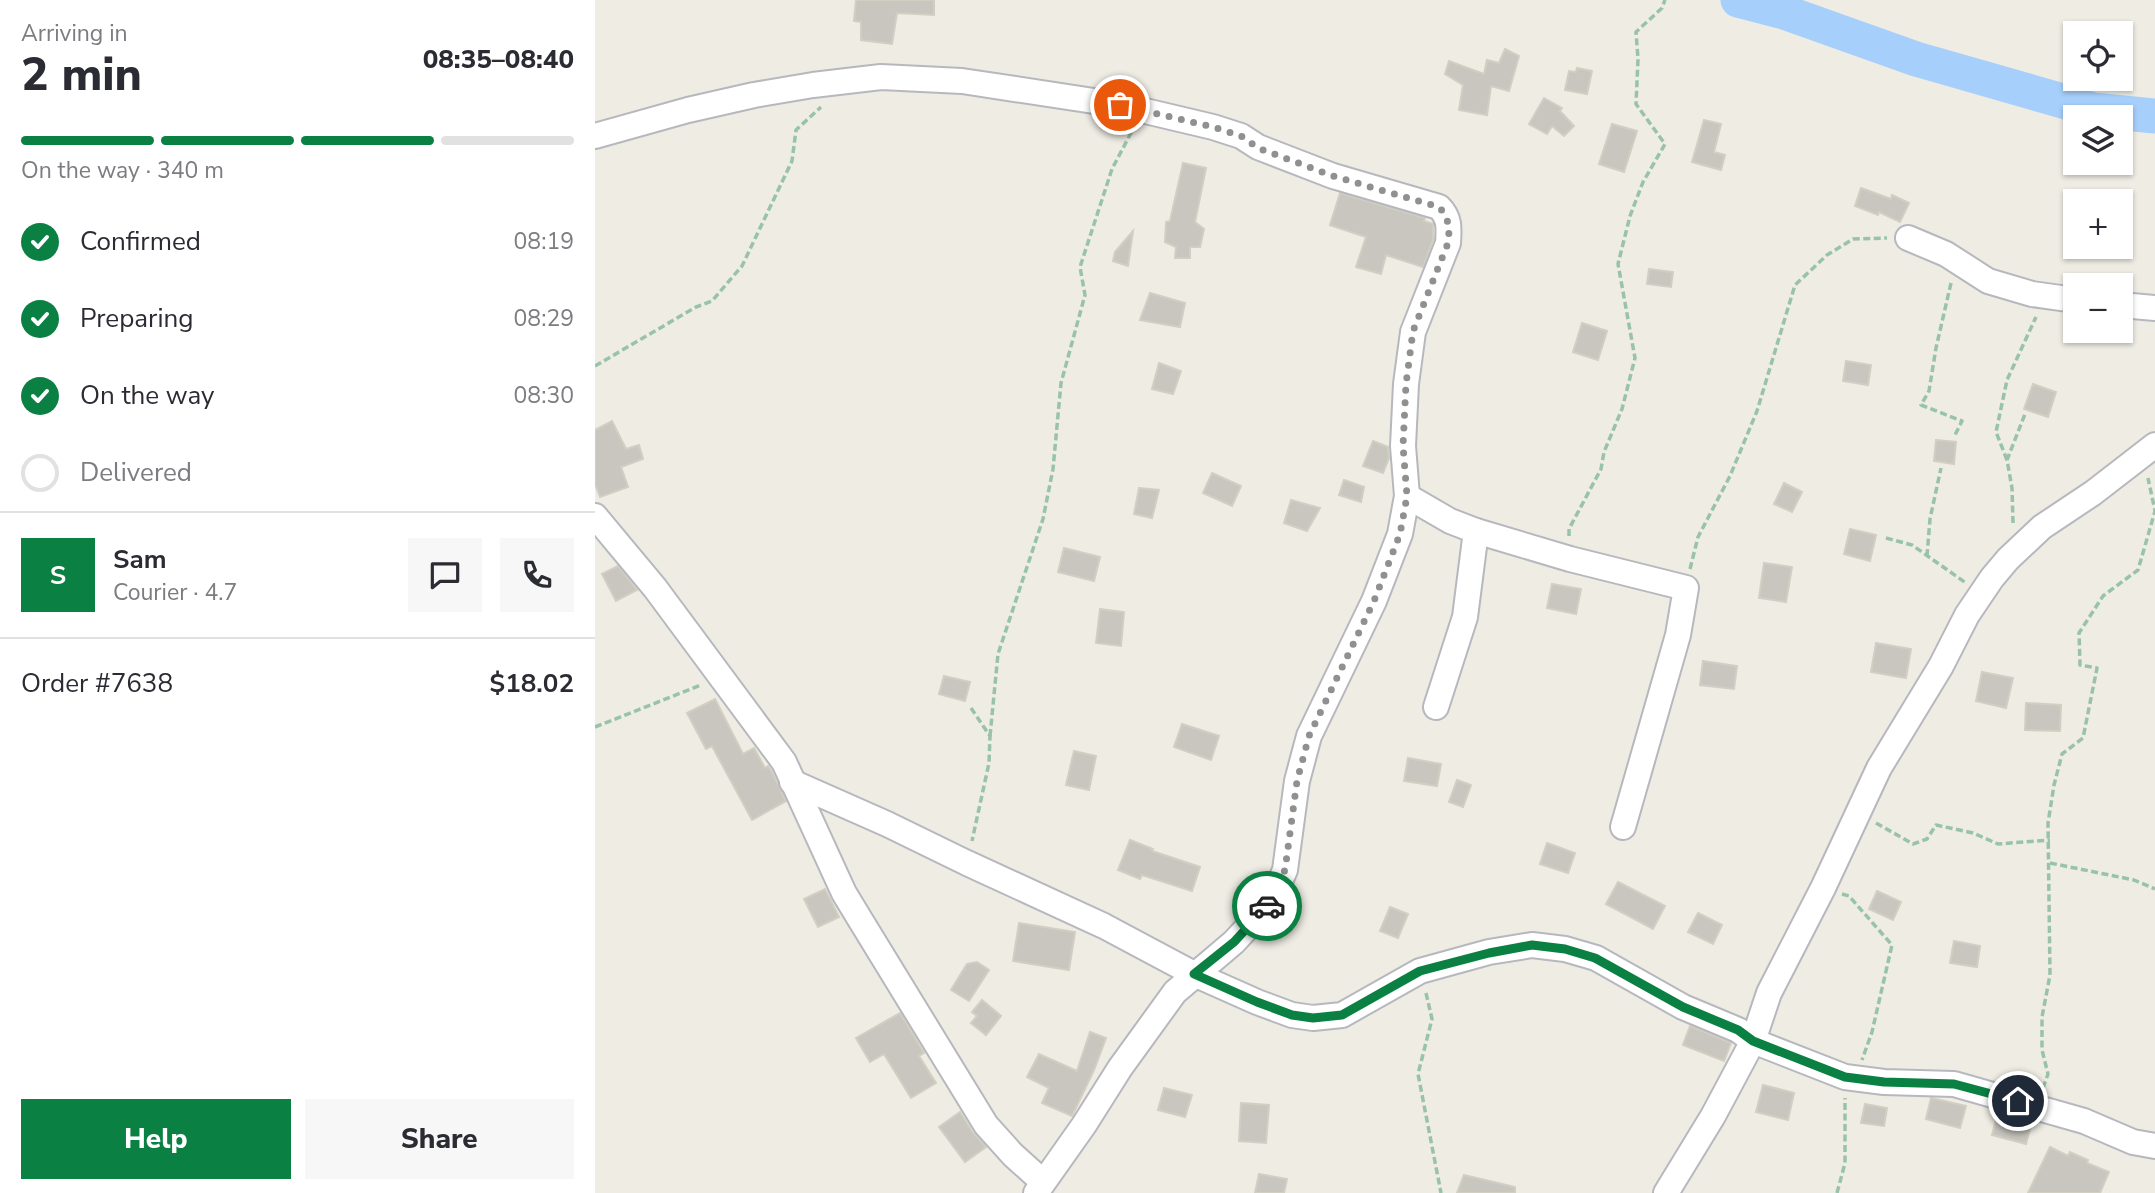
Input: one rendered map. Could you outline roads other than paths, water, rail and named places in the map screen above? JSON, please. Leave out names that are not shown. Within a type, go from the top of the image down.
[{"type":"street","points":[[595,136],[754,95],[813,85],[881,77],[962,81],[1142,110],[1241,136],[1258,148],[1333,176],[1439,207],[1446,215],[1450,228],[1448,243],[1413,331],[1404,421],[1407,496],[1400,534],[1374,601],[1309,736],[1297,781],[1285,870],[1271,902],[1234,942],[1175,992],[1039,1188],[986,1125],[844,893],[784,762],[655,589],[595,516]]},
{"type":"street","points":[[1908,238],[1946,254],[1988,281],[2032,294],[2063,298]]},
{"type":"street","points":[[2133,305],[2155,308]]},
{"type":"street","points":[[1666,1193],[1713,1116],[1753,1041],[1769,993],[1823,888],[1879,768],[1982,594],[2008,559],[2042,527],[2093,493],[2149,449]]},
{"type":"street","points":[[1407,496],[1450,521],[1476,531],[1570,559],[1685,588],[1684,610],[1678,635],[1623,827]]},
{"type":"street","points":[[1436,707],[1465,617],[1476,531]]},
{"type":"street","points":[[792,782],[1104,926],[1194,974],[1292,1015],[1313,1018],[1342,1015],[1420,971],[1489,953],[1532,945],[1565,949],[1595,958],[1683,1007],[1738,1030],[1753,1041],[1845,1077],[1884,1082],[1954,1084],[2084,1121],[2133,1142],[2155,1146]]},
{"type":"waterway","points":[[1738,0],[1784,12],[1916,59],[2094,110],[2155,116]]}]
